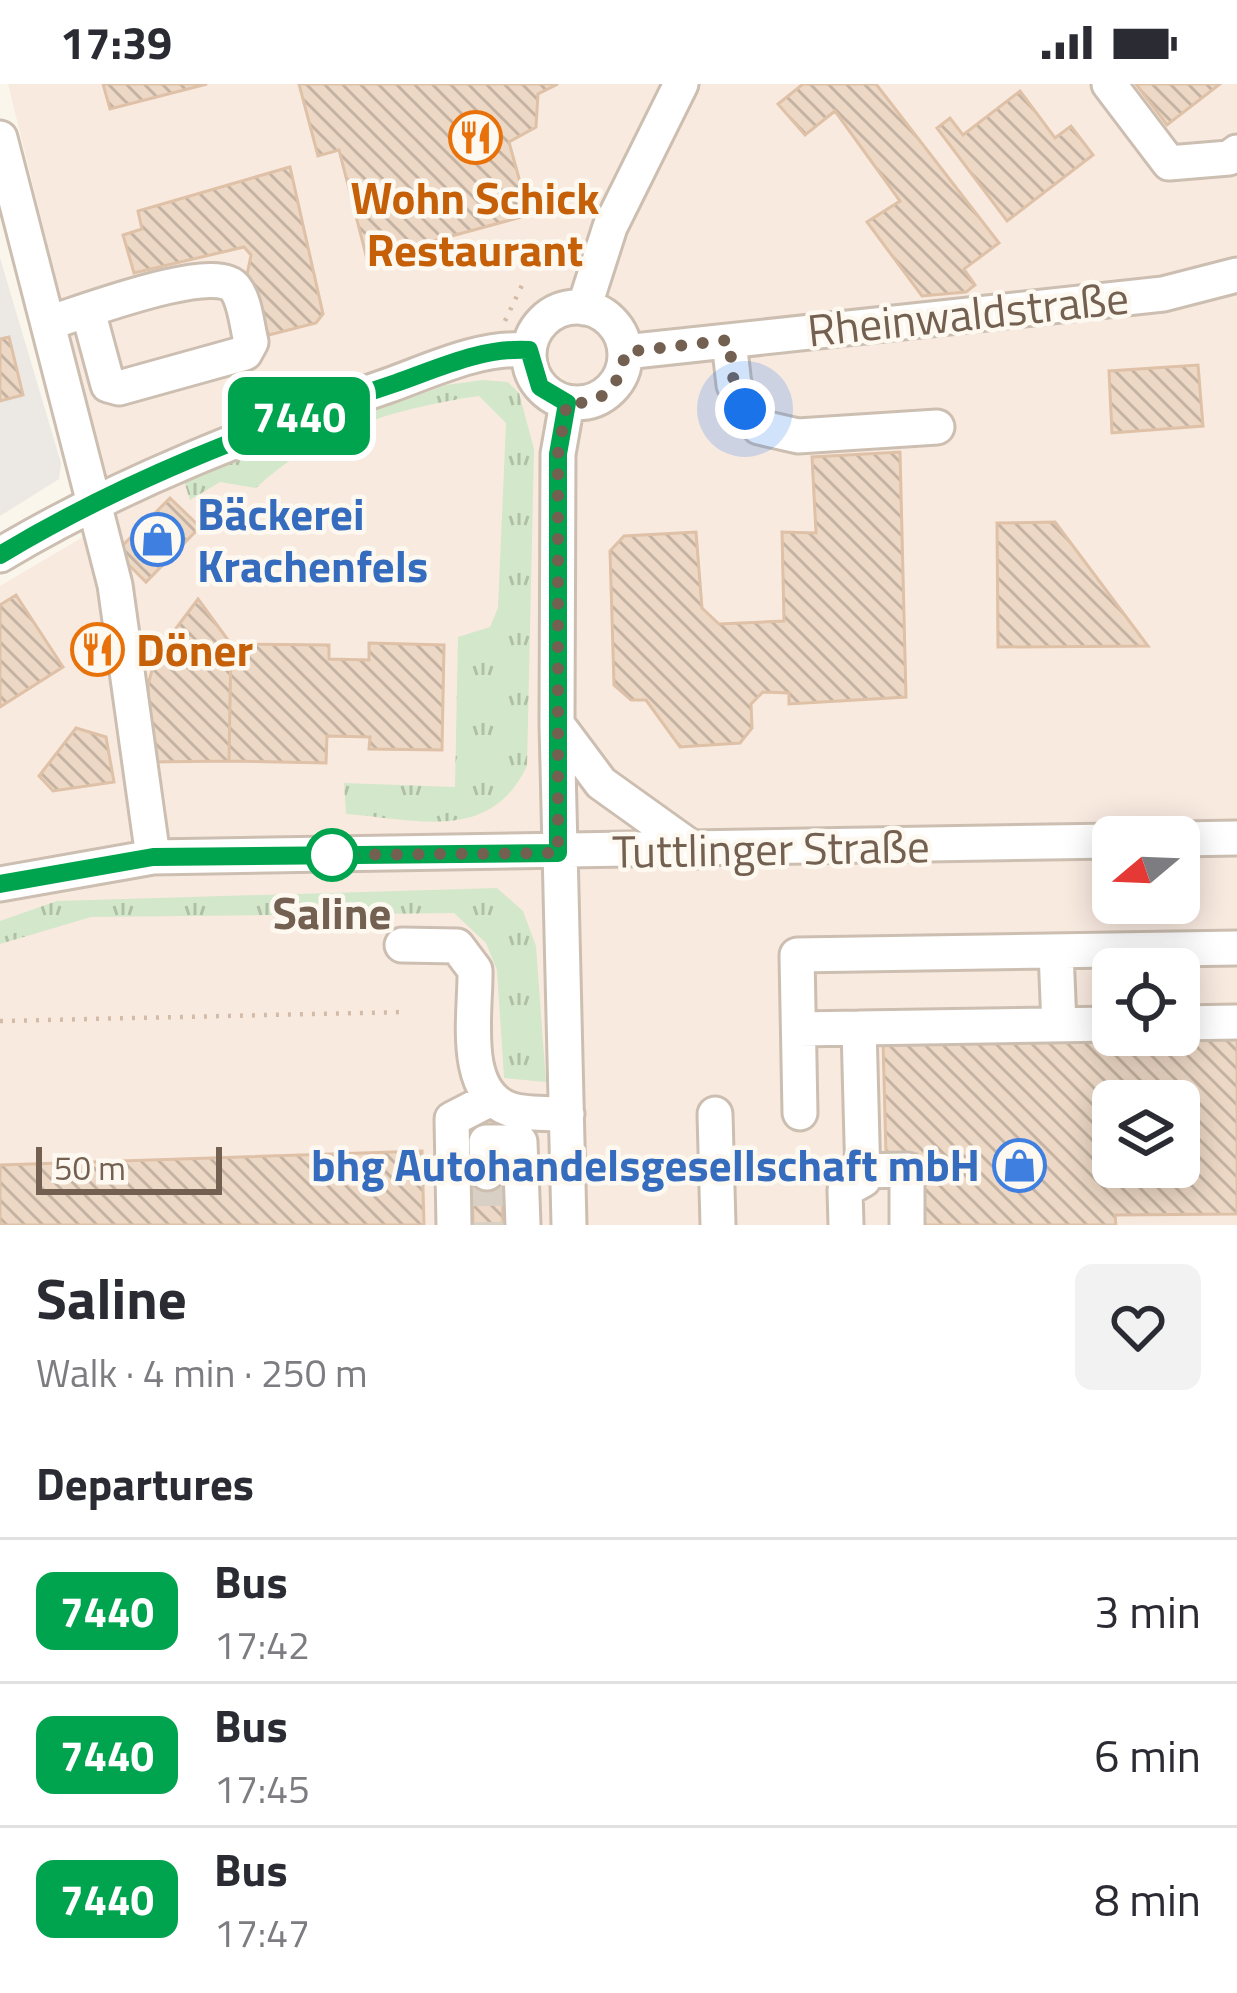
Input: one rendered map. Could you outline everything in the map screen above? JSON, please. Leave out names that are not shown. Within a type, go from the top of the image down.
[{"type":"street","points":[[584,308],[610,227],[681,84]]},
{"type":"street","points":[[1109,84],[1169,163],[1234,160]]},
{"type":"street","points":[[0,138],[115,586],[153,857]]},
{"type":"street","name":"Rheinwaldstraße","points":[[625,352],[1163,294],[1237,275]]},
{"type":"street","points":[[48,323],[196,278],[223,278],[236,288],[251,342],[245,353],[118,388],[108,385],[88,311]]},
{"type":"street","points":[[584,308],[614,324],[625,352],[620,377],[610,390],[588,402],[567,403],[540,387],[529,350],[549,316],[584,308]]},
{"type":"street","points":[[729,340],[734,385],[759,428],[798,436],[937,427]]},
{"type":"street","points":[[0,555],[92,500],[293,418],[491,351],[529,350]]},
{"type":"street","points":[[567,403],[558,454],[557,724],[568,1225]]},
{"type":"street","points":[[557,724],[601,783],[696,850]]},
{"type":"street","points":[[1200,839],[1237,838]]},
{"type":"street","name":"Tuttlinger Straße","points":[[0,884],[153,857],[1092,841]]},
{"type":"street","points":[[402,945],[457,946],[470,959],[476,970],[476,1075],[491,1100],[511,1110],[567,1114]]},
{"type":"street","points":[[1200,955],[1237,949]]},
{"type":"street","points":[[1057,951],[1059,1025]]},
{"type":"street","points":[[800,1113],[797,956],[1092,953]]},
{"type":"street","points":[[1200,1023],[1237,1022]]},
{"type":"street","points":[[799,1029],[1092,1024]]},
{"type":"street","points":[[846,1225],[845,1190],[862,1180],[860,1028]]},
{"type":"street","points":[[454,1225],[452,1119],[491,1100]]},
{"type":"street","points":[[715,1114],[718,1225]]},
{"type":"street","points":[[487,1173],[486,1142],[520,1142],[523,1225]]},
{"type":"street","points":[[862,1171],[907,1170],[907,1225]]},
{"type":"path","points":[[491,351],[523,283]]},
{"type":"path","points":[[0,1021],[404,1012]]},
{"type":"shaded area","name":"Saline","points":[[8,84],[1237,84],[1237,1225],[0,1225],[0,586],[115,518]]},
{"type":"shaded area","points":[[0,258],[61,463],[59,479],[0,516]]},
{"type":"green space","points":[[508,382],[519,393],[534,449],[527,766],[511,791],[472,817],[424,822],[346,814],[344,783],[455,787],[458,637],[490,627],[498,608],[506,423],[479,396],[449,401],[389,415],[332,437],[256,488],[220,482],[190,500],[184,481],[446,385]]},
{"type":"green space","points":[[497,888],[523,911],[536,946],[546,1082],[504,1078],[497,970],[486,943],[454,913],[91,917],[0,944],[0,921],[57,901]]},
{"type":"building","points":[[103,84],[207,84],[110,109]]},
{"type":"building","points":[[299,84],[558,84],[538,94],[536,127],[509,142],[529,215],[367,259],[339,150],[318,156]]},
{"type":"building","points":[[803,84],[876,84],[999,243],[964,269],[975,285],[966,292],[922,296],[867,222],[900,201],[835,111],[805,135],[778,104]]},
{"type":"building","points":[[1136,84],[1220,84],[1167,125]]},
{"type":"building","points":[[1020,91],[1055,138],[1071,126],[1093,155],[1007,221],[937,128],[950,118],[963,135]]},
{"type":"building","points":[[290,167],[323,314],[316,323],[269,335],[246,280],[251,255],[244,247],[134,273],[123,235],[142,229],[138,211]]},
{"type":"building","points":[[9,337],[23,395],[0,401],[0,339]]},
{"type":"building","points":[[1198,365],[1203,426],[1112,433],[1109,371]]},
{"type":"building","points":[[900,452],[906,697],[789,704],[789,693],[763,692],[751,704],[752,728],[740,743],[680,747],[646,700],[631,700],[614,685],[610,551],[624,536],[696,532],[702,608],[719,624],[784,621],[782,532],[816,533],[812,457]]},
{"type":"building","name":"Bäckerei Krachenfels","points":[[170,498],[200,527],[146,582],[116,552]]},
{"type":"building","points":[[1055,522],[1148,646],[998,647],[997,523]]},
{"type":"building","points":[[16,595],[63,667],[0,707],[0,605]]},
{"type":"building","points":[[198,599],[231,644],[229,761],[151,762],[148,685],[156,655]]},
{"type":"building","points":[[369,643],[444,645],[442,750],[369,749],[370,737],[327,736],[326,763],[229,761],[231,644],[329,645],[329,659],[369,660]]},
{"type":"building","points":[[76,728],[106,737],[114,782],[53,791],[39,776]]},
{"type":"building","points":[[1237,1036],[1237,1214],[1115,1215],[1116,1225],[919,1225],[917,1154],[886,1155],[883,1041],[1092,1038],[1092,1056],[1200,1056],[1200,1037]]},
{"type":"building","points":[[422,1151],[424,1225],[0,1225],[0,1165]]},
{"type":"building","points":[[472,1173],[502,1173],[503,1225],[473,1225]]},
{"type":"tunnel","points":[[487,1173],[488,1225]]},
{"type":"bus line","name":"7440","points":[[0,555],[92,500],[293,418],[491,351],[529,350],[531,370],[540,387],[567,403],[558,454],[558,853],[153,857],[0,884]]},
{"type":"place","name":"Wohn Schick Restaurant","points":[[475,137]]},
{"type":"place","name":"Bäckerei Krachenfels","points":[[158,540]]},
{"type":"place","name":"Döner","points":[[97,650]]},
{"type":"place","name":"Saline","points":[[332,855]]},
{"type":"place","name":"bhg Autohandelsgesellschaft mbH","points":[[1019,1165]]},
{"type":"route","points":[[332,855],[558,853],[558,454],[567,403],[596,400],[610,390],[620,377],[625,352],[729,340],[734,385],[745,409]]}]
